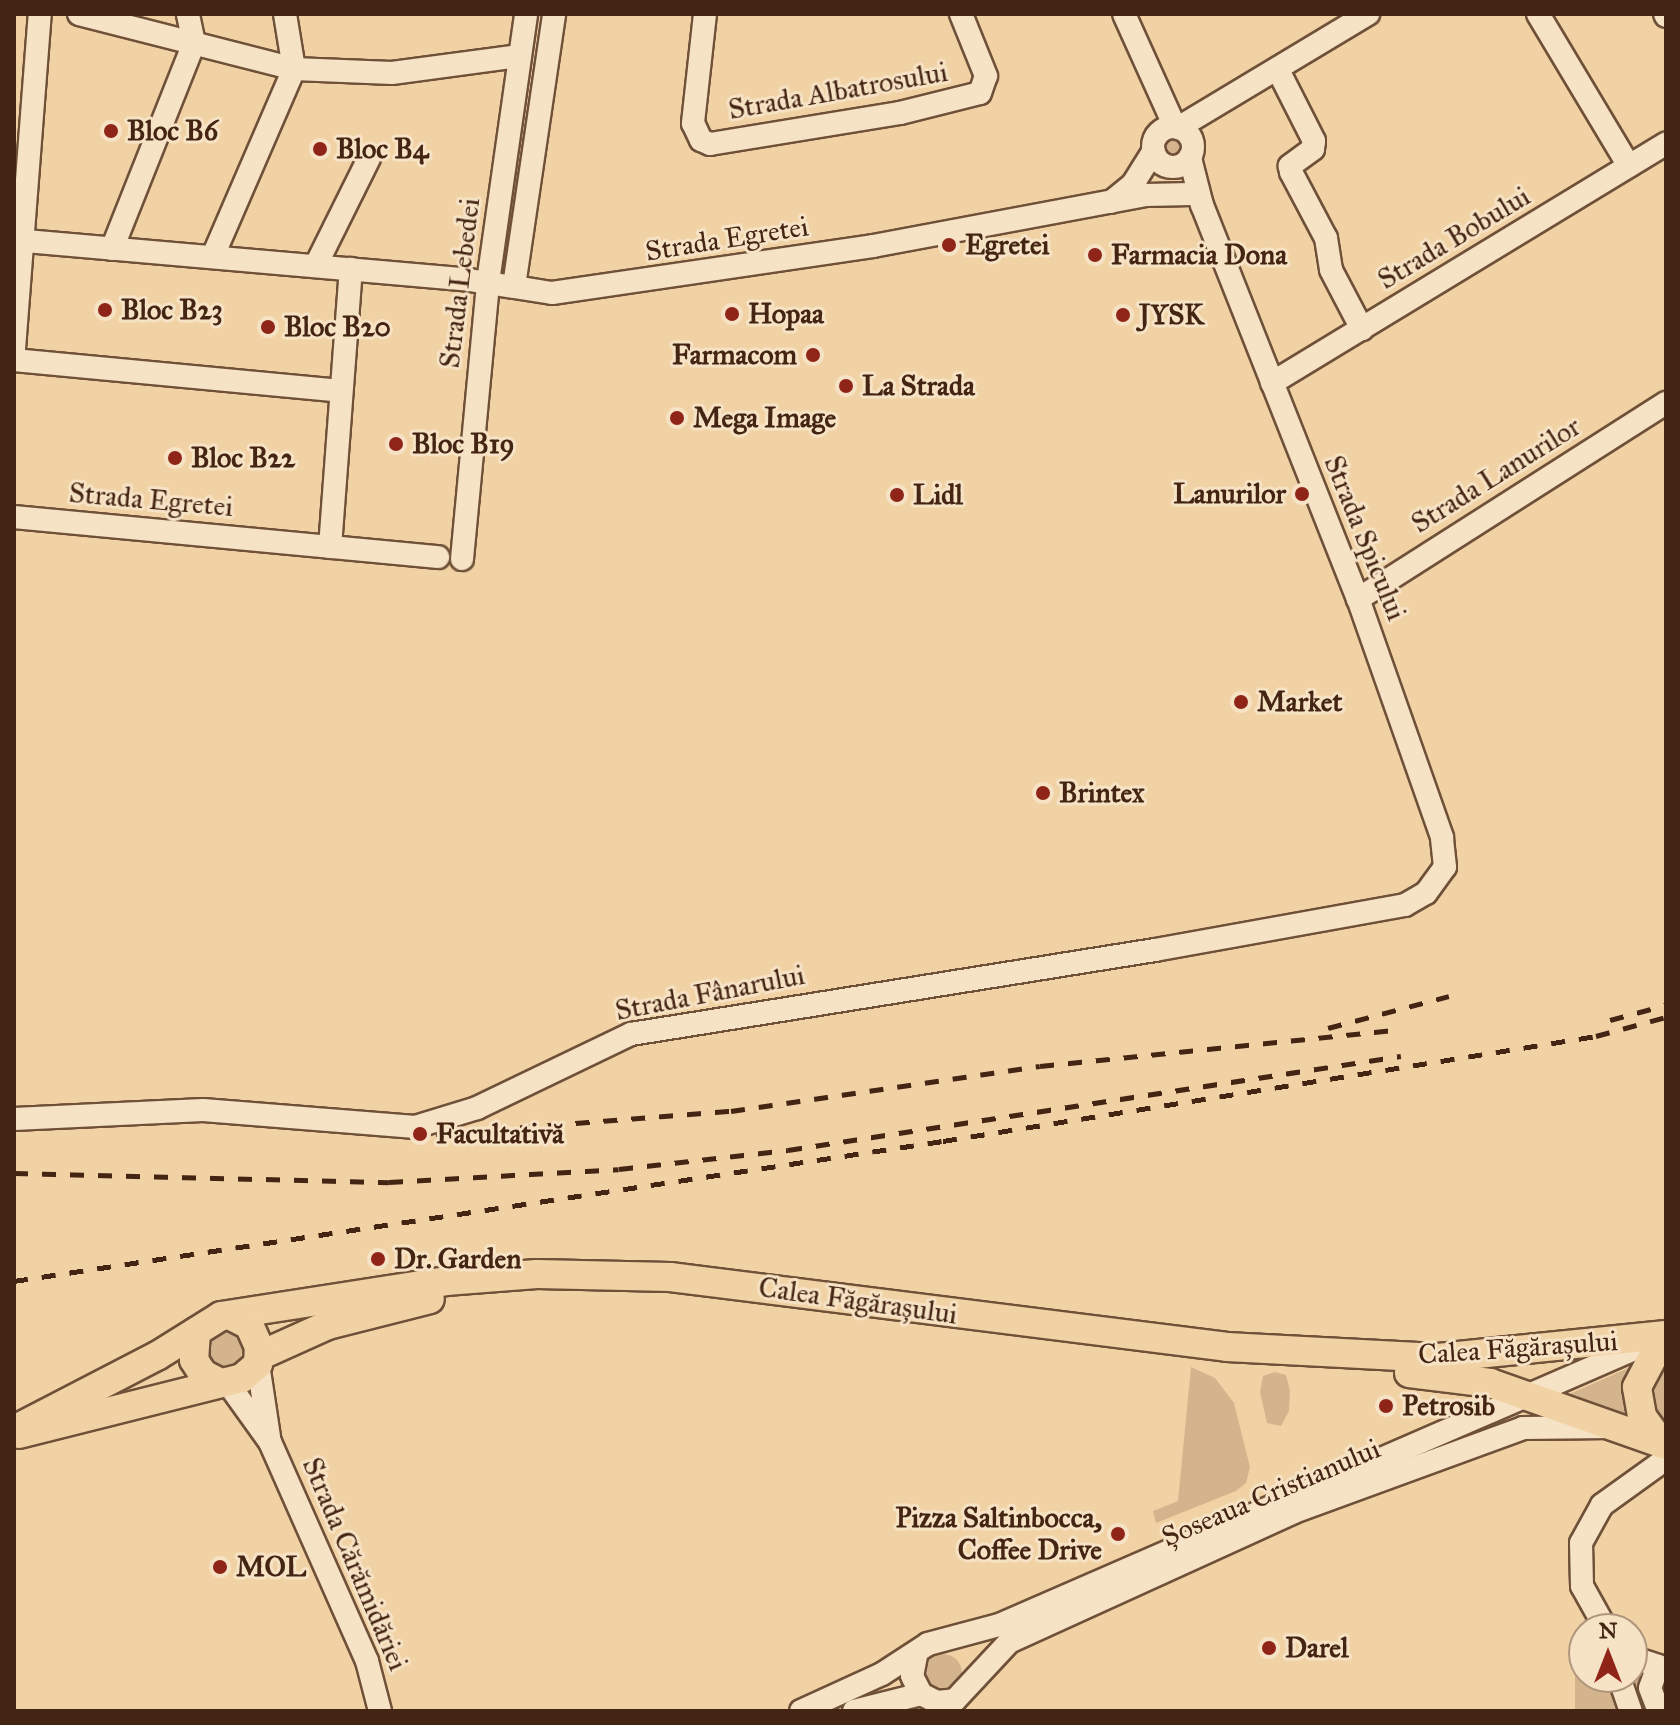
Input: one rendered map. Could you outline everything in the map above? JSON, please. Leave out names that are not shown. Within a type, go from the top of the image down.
[{"type":"main road","name":"Calea Făgărașului","points":[[14,1432],[196,1332],[211,1319],[402,1287],[537,1274],[670,1277],[1227,1347],[1438,1358],[1665,1336]]},
{"type":"main road","name":"Calea Făgărașului","points":[[14,1432],[248,1375],[259,1360],[328,1325],[488,1281]]},
{"type":"main road","points":[[231,1316],[256,1335],[259,1360]]},
{"type":"main road","points":[[196,1332],[194,1360],[203,1374],[223,1382]]},
{"type":"main road","points":[[1665,1336],[1639,1373],[1637,1387],[1642,1416],[1665,1449]]},
{"type":"main road","name":"Calea Făgărașului","points":[[1227,1347],[1253,1357],[1463,1380],[1534,1396],[1617,1426],[1665,1449]]},
{"type":"street","points":[[14,349],[18,240],[40,14]]},
{"type":"street","points":[[79,14],[294,69],[392,73],[520,56]]},
{"type":"street","points":[[112,249],[194,43],[188,14]]},
{"type":"street","points":[[213,256],[294,69],[285,14]]},
{"type":"street","name":"Strada Lebedei","points":[[462,559],[488,282],[526,14]]},
{"type":"street","name":"Strada Lebedei","points":[[514,286],[554,14]]},
{"type":"street","name":"Strada Albatrosului","points":[[705,14],[693,123],[701,140],[710,144],[900,113],[980,93],[986,76],[961,14]]},
{"type":"street","points":[[1124,14],[1166,130],[1182,159]]},
{"type":"street","points":[[1110,203],[1133,184],[1166,130],[1205,115],[1368,14]]},
{"type":"street","points":[[1538,14],[1629,166]]},
{"type":"street","points":[[1278,70],[1314,141],[1313,149],[1290,166],[1291,172],[1326,238],[1331,270],[1362,329]]},
{"type":"street","points":[[1146,195],[1182,159],[1205,115]]},
{"type":"street","points":[[1166,130],[1182,159]]},
{"type":"street","name":"Strada Bobului","points":[[1272,383],[1666,143]]},
{"type":"street","points":[[316,265],[369,158]]},
{"type":"street","name":"Strada Spicului","points":[[1182,159],[1358,599],[1442,837],[1445,867],[1426,893]]},
{"type":"street","points":[[1146,195],[1197,200]]},
{"type":"street","name":"Strada Egretei","points":[[18,240],[488,282],[552,293],[630,285],[1146,195]]},
{"type":"street","points":[[330,547],[351,269]]},
{"type":"street","points":[[14,360],[341,391]]},
{"type":"street","name":"Strada Lanurilor","points":[[1358,599],[1666,403]]},
{"type":"street","name":"Strada Egretei","points":[[14,517],[438,557]]},
{"type":"street","name":"Strada Fânarului","points":[[14,1119],[203,1110],[415,1127],[477,1108],[631,1034],[1155,950],[1405,905],[1426,893]]},
{"type":"street","name":"Șoseaua Cristianului","points":[[801,1711],[916,1656],[928,1644],[999,1625],[1291,1494],[1534,1396],[1665,1336]]},
{"type":"street","name":"Strada Cărămidăriei","points":[[259,1360],[270,1442]]},
{"type":"street","name":"Strada Cărămidăriei","points":[[223,1382],[270,1442],[367,1661],[380,1711]]},
{"type":"street","name":"Șoseaua Cristianului","points":[[854,1711],[921,1694],[937,1702],[955,1700],[1009,1642],[1294,1512],[1523,1428],[1617,1426]]},
{"type":"street","points":[[1597,1613],[1582,1586],[1581,1543],[1602,1505],[1665,1449]]},
{"type":"street","points":[[945,1641],[968,1654],[973,1680]]},
{"type":"street","points":[[916,1656],[912,1676],[921,1694]]},
{"type":"street","points":[[1648,1662],[1658,1666],[1650,1688]]},
{"type":"street","points":[[1648,1684],[1659,1711]]},
{"type":"shaded area","points":[[1173,135],[1182,138],[1185,147],[1182,156],[1173,159],[1164,156],[1161,147],[1164,138]]},
{"type":"shaded area","points":[[225,1333],[237,1338],[242,1350],[237,1362],[225,1367],[213,1362],[208,1350],[213,1338]]},
{"type":"shaded area","points":[[1666,1359],[1666,1430],[1649,1411],[1652,1369]]},
{"type":"shaded area","points":[[1633,1366],[1637,1422],[1565,1396]]},
{"type":"shaded area","points":[[1191,1367],[1215,1378],[1234,1403],[1250,1467],[1246,1483],[1236,1491],[1156,1523],[1153,1511],[1178,1501]]},
{"type":"shaded area","points":[[1275,1372],[1286,1375],[1290,1391],[1289,1411],[1281,1426],[1267,1423],[1260,1392],[1263,1376]]},
{"type":"shaded area","points":[[943,1654],[956,1660],[962,1673],[956,1686],[943,1692],[930,1686],[924,1673],[930,1660]]},
{"type":"shaded area","points":[[1648,1666],[1666,1669],[1666,1711],[1575,1711],[1575,1693],[1648,1693]]},
{"type":"railway","points":[[1328,1028],[1449,996]]},
{"type":"railway","points":[[1610,1020],[1666,1005]]},
{"type":"railway","points":[[14,1281],[943,1141],[1596,1036],[1666,1017]]},
{"type":"railway","points":[[436,1134],[731,1111],[1040,1066],[1396,1030]]},
{"type":"railway","points":[[14,1173],[389,1182],[619,1169],[788,1150],[1401,1056]]},
{"type":"place","name":"Bloc B6","points":[[111,131]]},
{"type":"place","name":"Bloc B4","points":[[320,149]]},
{"type":"place","name":"Egretei","points":[[949,245]]},
{"type":"place","name":"Farmacia Dona","points":[[1095,255]]},
{"type":"place","name":"Bloc B23","points":[[105,310]]},
{"type":"place","name":"Hopaa","points":[[732,314]]},
{"type":"place","name":"JYSK","points":[[1123,315]]},
{"type":"place","name":"Bloc B20","points":[[268,327]]},
{"type":"place","name":"Farmacom","points":[[813,355]]},
{"type":"place","name":"La Strada","points":[[846,386]]},
{"type":"place","name":"Mega Image","points":[[677,418]]},
{"type":"place","name":"Bloc B19","points":[[396,444]]},
{"type":"place","name":"Bloc B22","points":[[175,458]]},
{"type":"place","name":"Lanurilor","points":[[1302,494]]},
{"type":"place","name":"Lidl","points":[[897,495]]},
{"type":"place","name":"Market","points":[[1241,702]]},
{"type":"place","name":"Brintex","points":[[1043,793]]},
{"type":"place","name":"Facultativă","points":[[420,1134]]},
{"type":"place","name":"Dr. Garden","points":[[378,1259]]},
{"type":"place","name":"Petrosib","points":[[1386,1406]]},
{"type":"place","name":"Pizza Saltinbocca, Coffee Drive","points":[[1118,1534]]},
{"type":"place","name":"MOL","points":[[220,1567]]},
{"type":"place","name":"Darel","points":[[1269,1648]]}]
